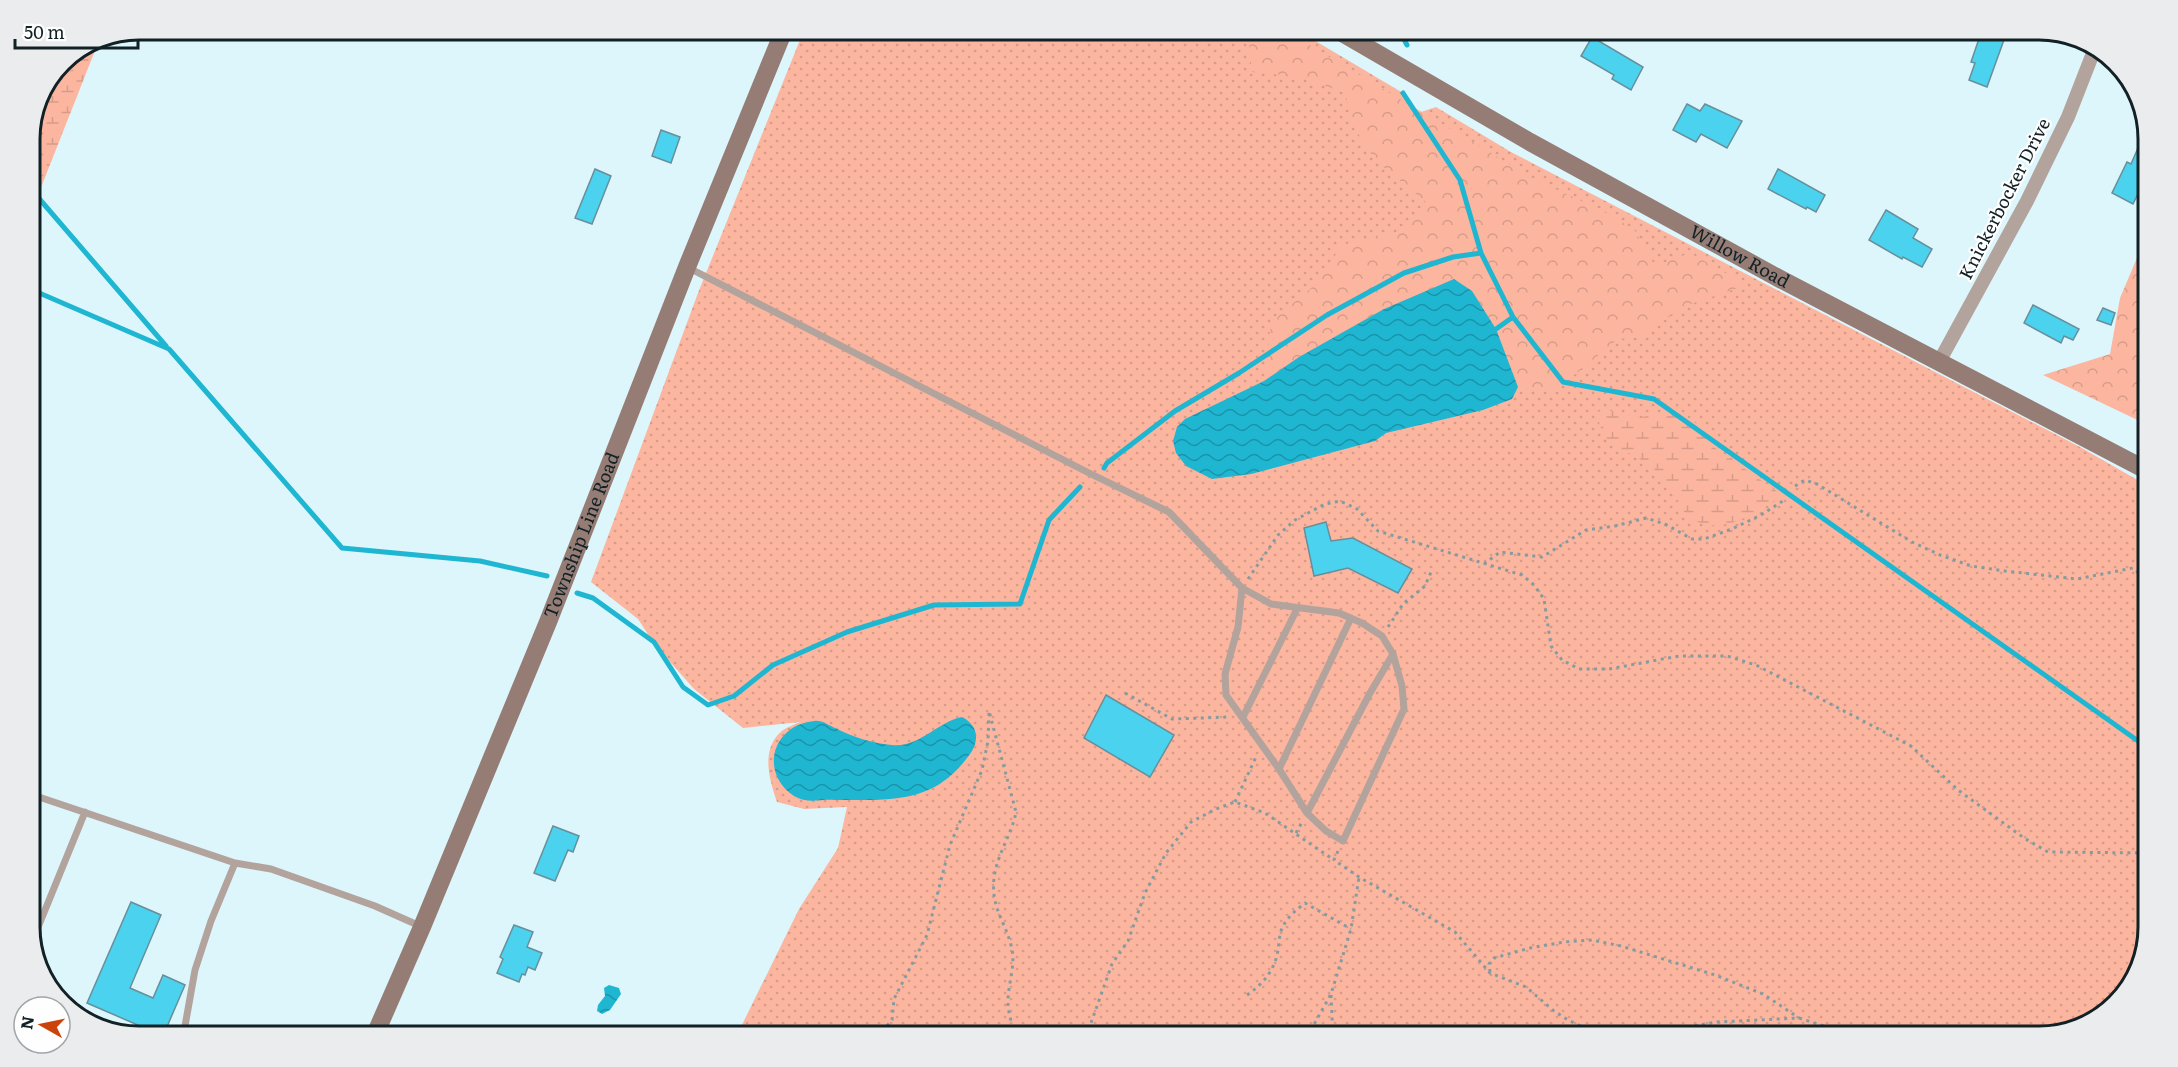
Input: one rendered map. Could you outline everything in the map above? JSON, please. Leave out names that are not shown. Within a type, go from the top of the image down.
[{"type":"street","name":"Township Line Road","points":[[379,1026],[548,622],[687,267],[780,40]]},
{"type":"street","name":"Willow Road","points":[[1354,40],[1530,142],[1782,280],[2137,465]]},
{"type":"street","name":"Knickerbocker Drive","points":[[1939,362],[2032,190],[2068,117],[2092,56]]},
{"type":"lane","points":[[687,267],[1169,512],[1242,588],[1270,604],[1339,613],[1362,623],[1382,636],[1393,654],[1402,686],[1404,709],[1343,841],[1326,831],[1307,813],[1279,769],[1226,695],[1225,674],[1238,627],[1242,588]]},
{"type":"lane","points":[[1243,717],[1297,609]]},
{"type":"lane","points":[[1279,769],[1351,618]]},
{"type":"lane","points":[[1307,813],[1393,654]]},
{"type":"lane","points":[[41,798],[235,863],[271,869],[375,906],[422,927]]},
{"type":"lane","points":[[41,920],[85,812]]},
{"type":"lane","points":[[185,1026],[195,970],[211,921],[235,863]]},
{"type":"path","points":[[1795,486],[1805,480],[1817,484],[1912,542],[1971,566],[2077,579],[2133,568],[2138,572]]},
{"type":"path","points":[[1484,564],[1500,552],[1542,557],[1586,530],[1646,518],[1665,524],[1692,539],[1704,539],[1761,515],[1786,499]]},
{"type":"path","points":[[1242,588],[1278,535],[1310,512],[1325,504],[1340,501],[1357,509],[1378,531],[1522,575],[1544,598],[1551,646],[1562,660],[1579,669],[1609,669],[1679,656],[1727,656],[1756,664],[1911,746],[1958,790],[2024,838],[2048,852],[2138,853]]},
{"type":"path","points":[[1382,636],[1403,604],[1425,586],[1431,572]]},
{"type":"path","points":[[1125,693],[1172,719],[1243,717]]},
{"type":"path","points":[[887,1026],[892,1020],[894,999],[927,935],[950,845],[982,770],[988,741],[989,711],[1016,812],[1014,824],[1007,835],[997,867],[994,897],[1011,946],[1013,968],[1008,1005],[1013,1026]]},
{"type":"path","points":[[1235,802],[1261,746]]},
{"type":"path","points":[[1090,1026],[1112,964],[1128,941],[1145,893],[1166,854],[1191,822],[1235,802],[1265,813],[1359,877],[1455,932],[1490,973],[1526,987],[1554,1011],[1581,1026]]},
{"type":"path","points":[[1334,860],[1343,841]]},
{"type":"path","points":[[1313,1026],[1331,994],[1351,929],[1359,877]]},
{"type":"path","points":[[1246,995],[1260,986],[1269,974],[1278,953],[1281,932],[1289,916],[1305,903],[1351,929]]},
{"type":"path","points":[[1490,973],[1489,964],[1494,958],[1530,948],[1592,940],[1621,946],[1715,975],[1763,994],[1799,1018],[1824,1026]]},
{"type":"path","points":[[1331,994],[1332,1026]]},
{"type":"path","points":[[1694,1026],[1718,1022],[1799,1018]]},
{"type":"green space","points":[[800,40],[1314,40],[1403,93],[1415,114],[1436,107],[1511,152],[2080,447],[2137,480],[2138,928],[2136,947],[2127,972],[2113,993],[2094,1010],[2058,1025],[2039,1026],[741,1026],[799,909],[838,848],[847,807],[804,809],[777,802],[769,774],[771,746],[783,730],[800,722],[743,728],[694,689],[655,645],[638,619],[591,582],[698,293]]},
{"type":"green space","points":[[1248,40],[1301,40],[1536,180],[1597,208],[1634,229],[1655,266],[1690,253],[1747,285],[1682,307],[1642,337],[1618,339],[1555,391],[1518,387],[1496,329],[1472,291],[1384,309],[1299,357],[1264,381],[1271,322],[1316,284],[1342,245],[1408,229],[1427,203],[1375,160],[1354,127],[1345,93],[1301,77],[1252,72]]},
{"type":"green space","points":[[95,51],[41,187],[42,120],[48,101],[57,84],[69,69]]},
{"type":"green space","points":[[2137,258],[2137,420],[2043,375],[2110,354],[2120,298]]},
{"type":"green space","points":[[1608,410],[1638,418],[1679,412],[1709,432],[1716,449],[1782,495],[1758,511],[1731,523],[1704,524],[1692,519],[1681,508],[1655,470],[1646,462],[1611,443],[1605,436],[1597,412]]},
{"type":"water","points":[[1454,279],[1472,291],[1496,329],[1518,387],[1512,399],[1483,410],[1386,433],[1375,441],[1251,474],[1212,479],[1186,466],[1176,453],[1173,441],[1177,427],[1185,419],[1264,381],[1299,357],[1384,309]]},
{"type":"water","points":[[962,717],[971,723],[975,731],[976,741],[972,751],[958,769],[943,781],[911,796],[875,800],[804,800],[794,796],[783,786],[776,775],[775,751],[780,740],[788,731],[800,724],[820,721],[863,739],[902,745],[911,743],[944,724]]},
{"type":"water","points":[[609,985],[619,988],[621,994],[610,1010],[602,1014],[597,1011],[598,1005],[605,996],[604,988]]},
{"type":"building","points":[[1590,40],[1597,40],[1643,67],[1631,90],[1612,79],[1614,75],[1581,56]]},
{"type":"building","points":[[1979,40],[2004,40],[1987,87],[1969,80],[1975,63],[1971,62]]},
{"type":"building","points":[[1687,104],[1700,111],[1705,104],[1742,121],[1727,148],[1701,134],[1696,142],[1673,130]]},
{"type":"building","points":[[661,130],[680,137],[671,163],[652,156]]},
{"type":"building","points":[[2137,150],[2137,196],[2133,204],[2112,193],[2127,162],[2131,164]]},
{"type":"building","points":[[595,169],[611,176],[592,224],[575,218]]},
{"type":"building","points":[[1778,169],[1825,195],[1816,212],[1768,189]]},
{"type":"building","points":[[1886,210],[1918,229],[1913,238],[1932,249],[1922,267],[1903,257],[1902,259],[1869,240]]},
{"type":"building","points":[[2033,305],[2079,329],[2073,340],[2064,336],[2061,343],[2024,323]]},
{"type":"building","points":[[2103,308],[2115,313],[2111,325],[2097,320]]},
{"type":"building","points":[[1326,522],[1331,541],[1353,538],[1412,569],[1398,593],[1348,568],[1314,576],[1304,528]]},
{"type":"building","points":[[1106,695],[1174,735],[1150,777],[1084,738]]},
{"type":"building","points":[[553,826],[579,836],[573,852],[568,850],[555,881],[534,873]]},
{"type":"building","points":[[131,902],[161,915],[130,988],[153,998],[163,975],[185,985],[167,1026],[140,1026],[87,1003]]},
{"type":"building","points":[[514,925],[533,932],[527,947],[542,953],[535,970],[528,967],[519,982],[497,973],[503,959],[500,957]]},
{"type":"waterway","points":[[1404,40],[1407,45]]},
{"type":"waterway","points":[[1403,93],[1460,180],[1481,253],[1513,317],[1496,329]]},
{"type":"waterway","points":[[41,201],[166,346]]},
{"type":"waterway","points":[[1104,468],[1107,463],[1175,411],[1239,373],[1327,315],[1404,273],[1453,257],[1481,253]]},
{"type":"waterway","points":[[41,294],[169,349],[342,548],[480,561],[547,576]]},
{"type":"waterway","points":[[1513,317],[1563,382],[1654,399],[2138,741]]},
{"type":"waterway","points":[[577,593],[593,598],[654,642],[683,687],[708,705],[734,696],[773,665],[847,632],[934,605],[1020,604],[1049,520],[1080,487]]}]
